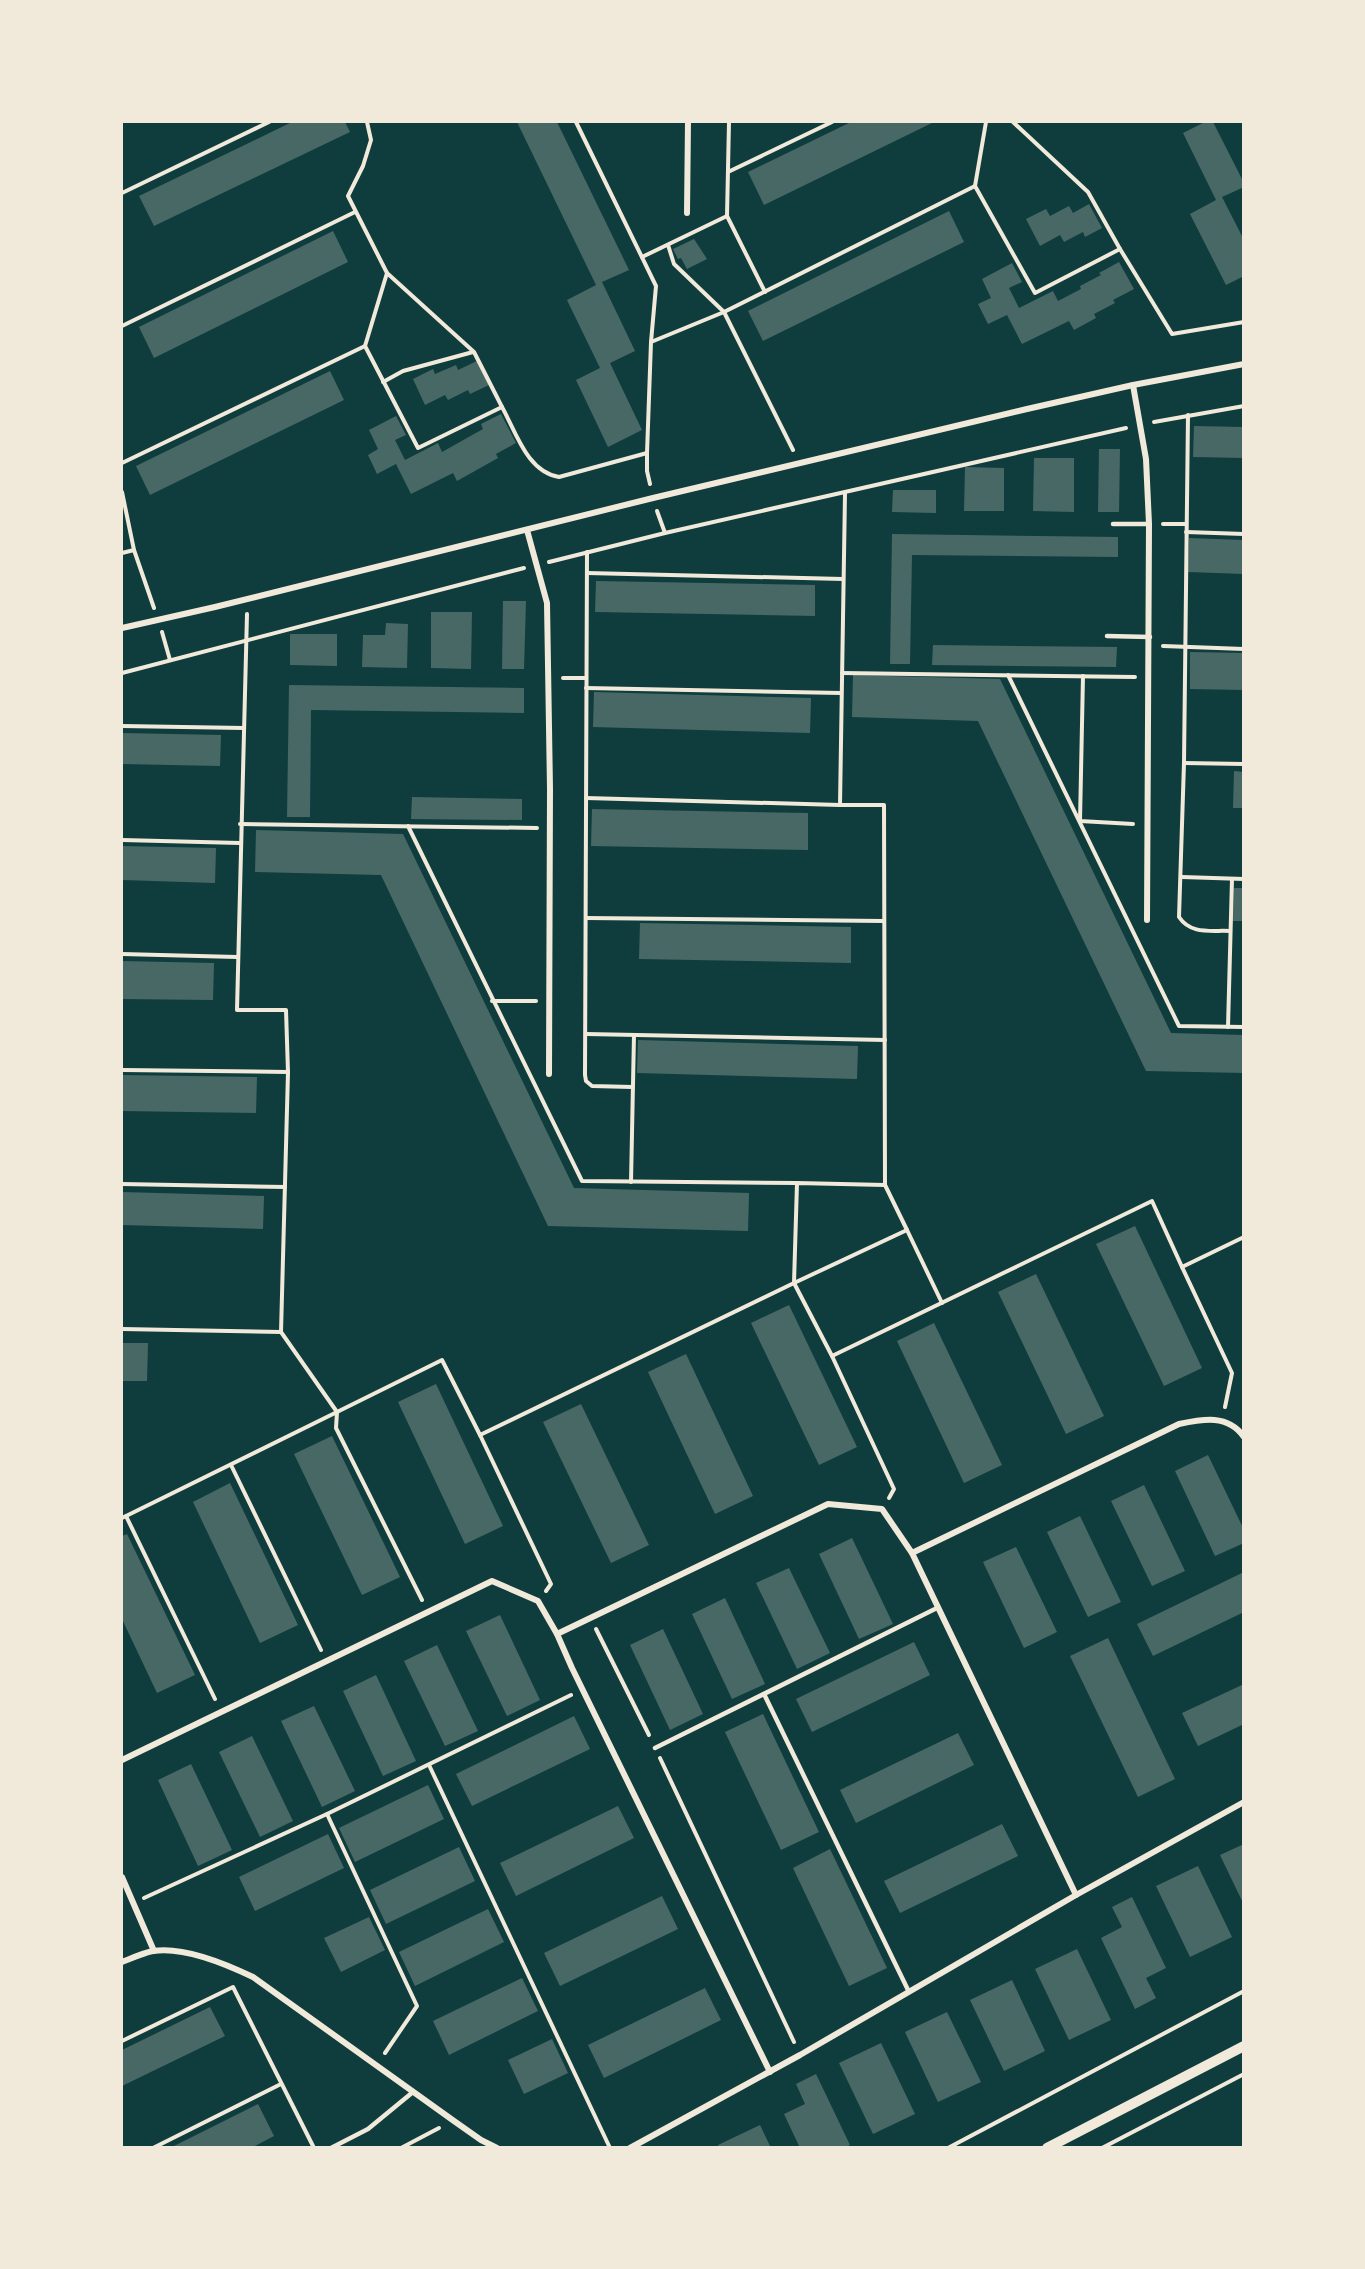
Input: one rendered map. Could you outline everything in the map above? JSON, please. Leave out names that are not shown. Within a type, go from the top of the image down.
[{"type":"street","points":[[687,213],[688,122]]},
{"type":"street","points":[[122,628],[653,498],[1133,385],[1244,364]]},
{"type":"street","points":[[1133,385],[1146,459],[1149,524],[1147,920]]},
{"type":"street","points":[[527,530],[547,603],[550,678],[549,1074]]},
{"type":"street","points":[[912,1553],[1179,1424],[1204,1419],[1222,1420],[1244,1437]]},
{"type":"street","points":[[557,1634],[828,1504],[882,1509],[912,1553],[1076,1894]]},
{"type":"street","points":[[122,1760],[492,1581],[538,1601],[557,1634],[770,2072]]},
{"type":"street","points":[[630,2148],[770,2072],[1076,1894],[1244,1802]]},
{"type":"street","points":[[122,1876],[154,1951]]},
{"type":"street","points":[[122,1962],[154,1951],[187,1953],[222,1962],[253,1977],[376,2067],[481,2140],[497,2148]]},
{"type":"street","points":[[1047,2148],[1244,2046]]},
{"type":"lane","points":[[1113,524],[1149,524]]},
{"type":"lane","points":[[1107,636],[1150,637]]},
{"type":"lane","points":[[655,1748],[937,1608]]},
{"type":"lane","points":[[764,1694],[909,1992]]},
{"type":"lane","points":[[331,2148],[368,2129],[413,2092]]},
{"type":"path","points":[[122,193],[269,122]]},
{"type":"path","points":[[367,122],[371,140],[363,166],[348,196],[355,212],[387,273],[474,352],[529,459],[546,475],[559,477],[647,453]]},
{"type":"path","points":[[576,122],[656,286],[651,342],[647,471],[665,533]]},
{"type":"path","points":[[729,122],[727,216],[765,292]]},
{"type":"path","points":[[728,172],[832,122]]},
{"type":"path","points":[[986,122],[975,186],[1035,293],[1120,249]]},
{"type":"path","points":[[1012,122],[1088,192],[1172,334],[1244,322]]},
{"type":"path","points":[[651,342],[724,312],[975,186]]},
{"type":"path","points":[[122,326],[355,212]]},
{"type":"path","points":[[642,257],[727,216]]},
{"type":"path","points":[[668,245],[674,264],[724,312],[800,464]]},
{"type":"path","points":[[387,273],[365,346],[418,448],[502,407]]},
{"type":"path","points":[[122,463],[365,346]]},
{"type":"path","points":[[383,382],[403,371],[474,352]]},
{"type":"path","points":[[122,673],[665,533],[1141,425],[1244,406]]},
{"type":"path","points":[[1188,415],[1182,876],[1179,917],[1185,926],[1194,930],[1230,931]]},
{"type":"path","points":[[122,492],[134,549],[170,660]]},
{"type":"path","points":[[840,805],[845,494]]},
{"type":"path","points":[[1149,524],[1186,524]]},
{"type":"path","points":[[1186,532],[1244,534]]},
{"type":"path","points":[[122,553],[134,549]]},
{"type":"path","points":[[587,552],[586,1081],[592,1086],[632,1087]]},
{"type":"path","points":[[587,573],[843,579]]},
{"type":"path","points":[[247,598],[248,639],[240,824],[237,1010],[286,1010],[288,1072],[281,1332],[337,1412],[336,1428],[428,1612]]},
{"type":"path","points":[[1150,645],[1244,649]]},
{"type":"path","points":[[842,673],[1150,677]]},
{"type":"path","points":[[1008,675],[1179,1026],[1244,1027]]},
{"type":"path","points":[[1080,821],[1083,676]]},
{"type":"path","points":[[550,678],[586,678]]},
{"type":"path","points":[[586,688],[842,693]]},
{"type":"path","points":[[122,726],[244,728]]},
{"type":"path","points":[[1184,763],[1244,764]]},
{"type":"path","points":[[586,798],[884,805],[885,1185],[942,1303]]},
{"type":"path","points":[[1080,821],[1147,825]]},
{"type":"path","points":[[240,824],[550,828]]},
{"type":"path","points":[[122,840],[240,843]]},
{"type":"path","points":[[1182,876],[1244,879]]},
{"type":"path","points":[[1228,1027],[1232,879]]},
{"type":"path","points":[[586,918],[884,921]]},
{"type":"path","points":[[122,954],[237,957]]},
{"type":"path","points":[[492,1001],[548,1001]]},
{"type":"path","points":[[586,1034],[885,1040]]},
{"type":"path","points":[[631,1182],[634,1035]]},
{"type":"path","points":[[122,1070],[288,1072]]},
{"type":"path","points":[[882,1509],[894,1489],[832,1356],[794,1283],[797,1183],[885,1185]]},
{"type":"path","points":[[122,1184],[285,1187]]},
{"type":"path","points":[[832,1356],[1152,1201],[1232,1373],[1222,1420]]},
{"type":"path","points":[[480,1436],[907,1230]]},
{"type":"path","points":[[1182,1267],[1244,1237]]},
{"type":"path","points":[[122,1329],[281,1332]]},
{"type":"path","points":[[221,1712],[124,1517],[442,1360],[551,1584],[538,1601]]},
{"type":"path","points":[[231,1465],[327,1661]]},
{"type":"path","points":[[590,1618],[655,1748],[800,2055]]},
{"type":"path","points":[[133,1903],[327,1814],[583,1690]]},
{"type":"path","points":[[429,1765],[610,2148]]},
{"type":"path","points":[[327,1814],[417,2006],[376,2067]]},
{"type":"path","points":[[122,2041],[233,1987],[314,2148]]},
{"type":"path","points":[[948,2148],[1244,1991]]},
{"type":"path","points":[[1102,2148],[1244,2074]]},
{"type":"path","points":[[153,2148],[281,2084]]},
{"type":"path","points":[[401,2148],[454,2121]]},
{"type":"building","points":[[292,122],[345,122],[350,132],[154,226],[139,196]]},
{"type":"building","points":[[517,122],[557,122],[629,270],[602,282],[635,351],[610,363],[642,430],[608,447],[576,380],[600,368],[567,300],[596,285]]},
{"type":"building","points":[[851,122],[934,122],[764,205],[748,172]]},
{"type":"building","points":[[1205,122],[1213,122],[1244,183],[1244,187],[1222,197],[1244,240],[1244,276],[1226,285],[1190,214],[1216,200],[1183,133]]},
{"type":"building","points":[[1089,204],[1102,228],[1085,237],[1083,232],[1064,242],[1060,235],[1040,246],[1026,219],[1046,209],[1050,216],[1069,206],[1073,213]]},
{"type":"building","points":[[949,211],[964,242],[763,341],[748,311]]},
{"type":"building","points":[[333,231],[348,262],[154,358],[139,327]]},
{"type":"building","points":[[694,239],[707,259],[687,269],[673,249]]},
{"type":"building","points":[[1119,262],[1134,289],[1113,300],[1115,303],[1094,314],[1096,318],[1074,330],[1069,321],[1022,344],[1007,315],[988,324],[978,304],[991,298],[982,279],[1012,263],[1022,282],[1009,288],[1019,308],[1053,291],[1058,301],[1081,289],[1080,286]]},
{"type":"building","points":[[477,361],[489,385],[470,394],[468,390],[448,400],[445,395],[425,405],[413,379],[433,369],[435,374],[456,365],[458,370]]},
{"type":"building","points":[[330,371],[344,400],[150,495],[136,466]]},
{"type":"building","points":[[501,414],[516,443],[496,454],[498,458],[457,481],[453,473],[411,494],[396,464],[377,474],[368,455],[378,449],[369,430],[396,416],[406,435],[395,440],[405,460],[438,443],[442,452],[483,429],[481,424]]},
{"type":"building","points":[[1194,426],[1244,427],[1244,458],[1193,457]]},
{"type":"building","points":[[1099,449],[1120,449],[1119,512],[1098,512]]},
{"type":"building","points":[[1034,458],[1074,458],[1074,512],[1033,511]]},
{"type":"building","points":[[965,467],[1004,468],[1004,511],[964,511]]},
{"type":"building","points":[[893,490],[936,490],[936,513],[892,512]]},
{"type":"building","points":[[892,534],[1118,537],[1118,557],[912,555],[910,664],[890,664]]},
{"type":"building","points":[[1189,538],[1244,540],[1244,574],[1188,572]]},
{"type":"building","points":[[596,581],[815,585],[815,616],[595,612]]},
{"type":"building","points":[[503,601],[526,601],[524,669],[502,669]]},
{"type":"building","points":[[431,612],[472,612],[471,669],[431,668]]},
{"type":"building","points":[[386,623],[408,624],[407,668],[362,667],[363,635],[385,635]]},
{"type":"building","points":[[290,634],[337,634],[337,666],[290,665]]},
{"type":"building","points":[[933,645],[1117,647],[1116,667],[932,665]]},
{"type":"building","points":[[1190,652],[1244,653],[1244,690],[1190,689]]},
{"type":"building","points":[[853,675],[1000,679],[1171,1033],[1244,1035],[1244,1073],[1146,1071],[978,721],[852,717]]},
{"type":"building","points":[[289,685],[524,688],[524,713],[311,710],[310,817],[287,817]]},
{"type":"building","points":[[594,692],[811,698],[810,733],[593,727]]},
{"type":"building","points":[[122,733],[221,735],[220,766],[122,764]]},
{"type":"building","points":[[1234,771],[1244,772],[1244,808],[1233,808]]},
{"type":"building","points":[[412,797],[522,799],[522,820],[411,819]]},
{"type":"building","points":[[592,809],[808,813],[808,850],[591,846]]},
{"type":"building","points":[[256,830],[403,834],[574,1188],[749,1193],[748,1231],[548,1226],[381,875],[255,872]]},
{"type":"building","points":[[122,846],[216,848],[215,883],[122,880]]},
{"type":"building","points":[[1234,888],[1244,888],[1244,921],[1233,921]]},
{"type":"building","points":[[640,923],[851,927],[851,963],[639,959]]},
{"type":"building","points":[[122,961],[214,963],[213,1000],[122,999]]},
{"type":"building","points":[[638,1040],[858,1046],[857,1079],[637,1073]]},
{"type":"building","points":[[122,1075],[257,1077],[256,1113],[122,1111]]},
{"type":"building","points":[[122,1192],[264,1196],[263,1229],[122,1225]]},
{"type":"building","points":[[1135,1226],[1202,1368],[1164,1386],[1096,1244]]},
{"type":"building","points":[[1036,1274],[1104,1416],[1066,1434],[998,1292]]},
{"type":"building","points":[[789,1305],[857,1447],[819,1465],[751,1323]]},
{"type":"building","points":[[934,1323],[1002,1465],[964,1483],[897,1341]]},
{"type":"building","points":[[122,1343],[148,1343],[147,1381],[122,1381]]},
{"type":"building","points":[[686,1354],[753,1496],[715,1514],[648,1372]]},
{"type":"building","points":[[436,1384],[503,1526],[465,1544],[398,1402]]},
{"type":"building","points":[[581,1404],[649,1545],[611,1563],[543,1422]]},
{"type":"building","points":[[332,1436],[400,1577],[362,1595],[294,1454]]},
{"type":"building","points":[[1208,1455],[1244,1530],[1244,1543],[1215,1556],[1175,1471]]},
{"type":"building","points":[[230,1483],[298,1625],[260,1643],[193,1502]]},
{"type":"building","points":[[1144,1485],[1185,1571],[1152,1586],[1111,1501]]},
{"type":"building","points":[[1080,1516],[1121,1602],[1088,1617],[1047,1532]]},
{"type":"building","points":[[127,1534],[195,1675],[157,1693],[122,1619],[122,1536]]},
{"type":"building","points":[[852,1538],[893,1624],[859,1639],[819,1554]]},
{"type":"building","points":[[1016,1547],[1057,1632],[1024,1648],[983,1562]]},
{"type":"building","points":[[789,1568],[830,1653],[797,1669],[756,1583]]},
{"type":"building","points":[[1244,1572],[1244,1612],[1153,1656],[1137,1624]]},
{"type":"building","points":[[725,1598],[765,1684],[732,1699],[692,1614]]},
{"type":"building","points":[[500,1615],[540,1700],[507,1716],[466,1631]]},
{"type":"building","points":[[663,1629],[703,1714],[670,1730],[630,1645]]},
{"type":"building","points":[[1108,1638],[1175,1779],[1138,1797],[1070,1656]]},
{"type":"building","points":[[914,1642],[930,1675],[812,1732],[796,1699]]},
{"type":"building","points":[[437,1645],[478,1731],[445,1746],[404,1661]]},
{"type":"building","points":[[376,1675],[416,1761],[383,1776],[343,1691]]},
{"type":"building","points":[[1244,1684],[1244,1724],[1198,1746],[1182,1713]]},
{"type":"building","points":[[314,1706],[355,1791],[322,1807],[281,1721]]},
{"type":"building","points":[[763,1714],[819,1832],[781,1850],[725,1732]]},
{"type":"building","points":[[574,1716],[590,1749],[472,1806],[456,1774]]},
{"type":"building","points":[[958,1733],[974,1765],[856,1823],[840,1790]]},
{"type":"building","points":[[252,1736],[293,1821],[260,1837],[219,1752]]},
{"type":"building","points":[[191,1764],[232,1850],[198,1866],[158,1780]]},
{"type":"building","points":[[428,1785],[444,1819],[355,1862],[339,1828]]},
{"type":"building","points":[[618,1806],[634,1838],[516,1896],[500,1863]]},
{"type":"building","points":[[1002,1824],[1018,1856],[900,1913],[884,1881]]},
{"type":"building","points":[[328,1834],[344,1868],[255,1911],[239,1877]]},
{"type":"building","points":[[1244,1844],[1244,1905],[1220,1855]]},
{"type":"building","points":[[459,1847],[475,1881],[386,1924],[370,1890]]},
{"type":"building","points":[[830,1849],[887,1968],[849,1986],[793,1868]]},
{"type":"building","points":[[1198,1866],[1232,1937],[1190,1957],[1156,1886]]},
{"type":"building","points":[[662,1896],[678,1929],[560,1986],[544,1953]]},
{"type":"building","points":[[1132,1897],[1166,1968],[1146,1978],[1156,1998],[1135,2009],[1101,1938],[1122,1927],[1112,1907]]},
{"type":"building","points":[[488,1909],[504,1942],[415,1986],[399,1952]]},
{"type":"building","points":[[369,1917],[385,1950],[341,1972],[324,1938]]},
{"type":"building","points":[[1077,1949],[1111,2020],[1069,2040],[1035,1969]]},
{"type":"building","points":[[522,1978],[538,2011],[449,2055],[433,2021]]},
{"type":"building","points":[[1012,1980],[1045,2051],[1004,2071],[970,2000]]},
{"type":"building","points":[[705,1988],[721,2020],[604,2078],[588,2045]]},
{"type":"building","points":[[210,2007],[225,2036],[122,2086],[122,2050]]},
{"type":"building","points":[[947,2012],[981,2082],[938,2102],[905,2032]]},
{"type":"building","points":[[552,2039],[568,2073],[524,2094],[508,2060]]},
{"type":"building","points":[[881,2043],[915,2114],[873,2134],[839,2063]]},
{"type":"building","points":[[816,2074],[850,2145],[844,2148],[800,2148],[784,2114],[805,2104],[796,2084]]},
{"type":"building","points":[[258,2104],[274,2136],[251,2148],[170,2148]]},
{"type":"building","points":[[760,2125],[771,2148],[719,2148],[718,2145]]}]
